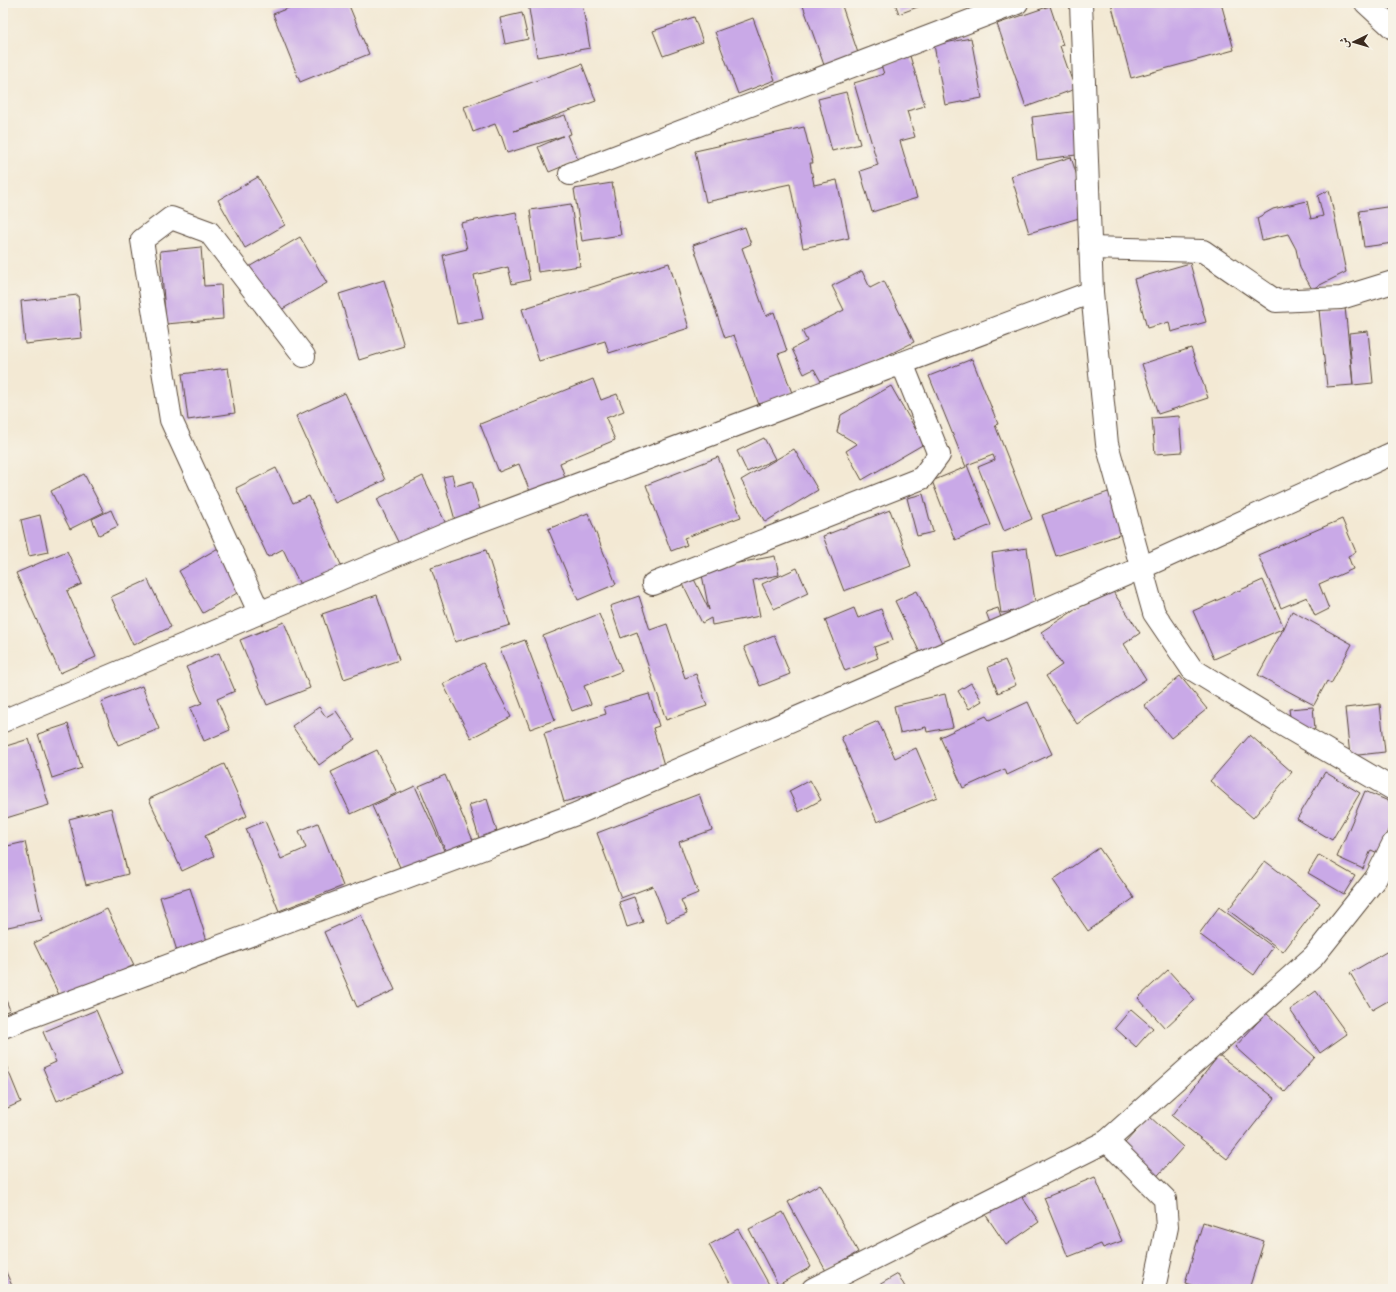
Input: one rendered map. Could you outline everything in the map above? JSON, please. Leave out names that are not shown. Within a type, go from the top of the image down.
[{"type":"street","points":[[570,174],[1017,3]]},
{"type":"street","points":[[1081,3],[1092,292],[1107,444],[1154,614],[1192,669],[1285,726],[1393,789]]},
{"type":"street","points":[[1366,3],[1393,28]]},
{"type":"street","points":[[259,612],[171,420],[142,240],[171,218],[209,232],[304,356]]},
{"type":"street","points":[[1090,248],[1203,252],[1276,301],[1341,298],[1393,282]]},
{"type":"street","points":[[3,721],[456,530],[1092,292]]},
{"type":"street","points":[[653,584],[922,478],[939,455],[902,363]]},
{"type":"street","points":[[3,1028],[576,814],[1141,568],[1393,453]]},
{"type":"street","points":[[813,1289],[1107,1141],[1314,956],[1376,878],[1393,844]]},
{"type":"street","points":[[1107,1141],[1165,1199],[1167,1227],[1154,1284]]},
{"type":"building","points":[[301,3],[348,3],[369,54],[300,82],[273,14]]},
{"type":"building","points":[[528,3],[582,3],[590,48],[537,57]]},
{"type":"building","points":[[802,3],[841,3],[858,53],[824,65]]},
{"type":"building","points":[[895,3],[928,3],[899,14]]},
{"type":"building","points":[[1111,3],[1221,3],[1234,50],[1131,78]]},
{"type":"building","points":[[1050,6],[1063,45],[1060,46],[1075,89],[1026,107],[997,24]]},
{"type":"building","points":[[522,13],[528,39],[505,44],[500,18]]},
{"type":"building","points":[[694,17],[703,42],[663,56],[653,31]]},
{"type":"building","points":[[753,18],[775,80],[738,94],[715,32]]},
{"type":"building","points":[[971,38],[982,98],[945,105],[934,45]]},
{"type":"building","points":[[910,56],[925,106],[907,111],[915,137],[900,141],[917,198],[872,212],[860,171],[878,165],[854,83],[884,74],[881,65]]},
{"type":"building","points":[[582,64],[596,101],[514,131],[565,115],[571,134],[567,135],[578,160],[549,172],[538,147],[563,136],[507,153],[501,135],[500,136],[495,124],[473,132],[464,107]]},
{"type":"building","points":[[846,92],[860,144],[832,151],[818,99]]},
{"type":"building","points":[[1079,111],[1084,154],[1037,160],[1032,117]]},
{"type":"building","points":[[804,127],[813,163],[810,163],[814,185],[837,180],[849,238],[803,248],[790,184],[706,202],[695,151]]},
{"type":"building","points":[[1071,157],[1089,215],[1029,233],[1011,176]]},
{"type":"building","points":[[258,177],[285,225],[245,248],[218,200]]},
{"type":"building","points":[[612,183],[621,235],[582,241],[574,189]]},
{"type":"building","points":[[1329,190],[1346,272],[1312,289],[1300,268],[1296,249],[1288,234],[1262,240],[1257,218],[1273,209],[1307,201],[1311,219],[1323,216],[1318,196]]},
{"type":"building","points":[[571,204],[580,266],[538,272],[530,210]]},
{"type":"building","points":[[1393,206],[1393,243],[1364,247],[1359,211]]},
{"type":"building","points":[[516,212],[530,280],[512,284],[508,267],[474,275],[483,319],[457,324],[443,255],[467,249],[461,223]]},
{"type":"building","points":[[745,227],[751,244],[742,248],[766,316],[774,312],[787,351],[778,354],[792,393],[759,405],[734,335],[725,338],[693,245]]},
{"type":"building","points":[[300,237],[327,283],[274,314],[247,268]]},
{"type":"building","points":[[201,247],[204,286],[221,285],[223,319],[166,324],[160,251]]},
{"type":"building","points":[[669,263],[689,328],[609,353],[605,341],[539,361],[522,309]]},
{"type":"building","points":[[1190,263],[1206,322],[1171,332],[1169,322],[1147,328],[1134,279]]},
{"type":"building","points":[[862,271],[870,288],[884,281],[914,342],[824,387],[814,369],[804,374],[792,349],[807,341],[802,331],[844,310],[832,286]]},
{"type":"building","points":[[384,280],[404,346],[359,360],[339,294]]},
{"type":"building","points":[[78,295],[82,338],[25,344],[21,301]]},
{"type":"building","points":[[1345,307],[1353,385],[1327,387],[1319,310]]},
{"type":"building","points":[[1368,331],[1373,383],[1353,385],[1349,333]]},
{"type":"building","points":[[1191,348],[1208,398],[1158,414],[1142,364]]},
{"type":"building","points":[[972,359],[998,424],[995,425],[1032,519],[1004,531],[978,467],[995,460],[993,455],[967,465],[991,525],[955,540],[932,481],[966,467],[929,376]]},
{"type":"building","points":[[228,368],[235,413],[188,420],[182,374]]},
{"type":"building","points":[[593,379],[601,400],[617,394],[624,411],[606,418],[615,440],[560,463],[566,480],[531,494],[519,464],[499,472],[480,424]]},
{"type":"building","points":[[891,386],[924,444],[862,480],[846,451],[857,444],[837,432],[841,415]]},
{"type":"building","points":[[345,393],[385,480],[335,503],[296,416]]},
{"type":"building","points":[[1179,416],[1182,452],[1155,454],[1152,418]]},
{"type":"building","points":[[764,438],[775,459],[747,472],[737,451]]},
{"type":"building","points":[[794,449],[818,490],[765,522],[741,480]]},
{"type":"building","points":[[718,457],[741,517],[684,538],[687,545],[671,551],[646,485]]},
{"type":"building","points":[[276,468],[293,503],[309,496],[343,569],[302,589],[283,549],[268,557],[236,488]]},
{"type":"building","points":[[84,474],[104,512],[70,529],[51,491]]},
{"type":"building","points":[[452,475],[455,486],[472,481],[481,513],[455,520],[443,477]]},
{"type":"building","points":[[423,476],[447,526],[401,548],[377,499]]},
{"type":"building","points":[[1111,491],[1125,533],[1056,556],[1042,515]]},
{"type":"building","points":[[923,494],[933,532],[917,536],[907,498]]},
{"type":"building","points":[[111,510],[118,526],[99,535],[92,519]]},
{"type":"building","points":[[890,510],[911,566],[844,591],[823,536]]},
{"type":"building","points":[[588,513],[616,584],[578,600],[548,529]]},
{"type":"building","points":[[40,515],[48,552],[29,556],[21,520]]},
{"type":"building","points":[[1342,519],[1356,552],[1348,556],[1353,569],[1319,584],[1329,609],[1315,616],[1307,597],[1281,608],[1258,555]]},
{"type":"building","points":[[220,547],[244,589],[203,613],[179,571]]},
{"type":"building","points":[[1027,548],[1036,608],[1001,613],[992,553]]},
{"type":"building","points":[[486,550],[510,625],[455,642],[431,568]]},
{"type":"building","points":[[67,551],[82,584],[67,591],[96,657],[60,673],[16,573]]},
{"type":"building","points":[[775,556],[779,575],[753,580],[760,616],[712,625],[711,618],[702,623],[682,582],[693,577],[709,610],[701,570]]},
{"type":"building","points":[[797,568],[808,593],[774,609],[762,584]]},
{"type":"building","points":[[148,580],[171,627],[133,645],[111,597]]},
{"type":"building","points":[[1263,580],[1284,628],[1214,659],[1193,611]]},
{"type":"building","points":[[1110,587],[1140,633],[1124,644],[1146,679],[1077,724],[1046,676],[1062,665],[1041,632]]},
{"type":"building","points":[[917,591],[943,645],[921,655],[895,601]]},
{"type":"building","points":[[377,595],[399,660],[344,679],[322,614]]},
{"type":"building","points":[[639,596],[650,630],[667,624],[685,678],[696,674],[707,706],[666,720],[637,632],[621,638],[610,606]]},
{"type":"building","points":[[854,608],[858,618],[881,609],[893,640],[874,647],[878,658],[845,671],[825,620]]},
{"type":"building","points":[[998,608],[1003,624],[992,628],[986,612]]},
{"type":"building","points":[[1292,611],[1352,644],[1331,684],[1327,681],[1314,705],[1258,675]]},
{"type":"building","points":[[599,614],[622,671],[584,686],[591,704],[572,711],[543,636]]},
{"type":"building","points":[[284,622],[310,688],[267,705],[240,640]]},
{"type":"building","points":[[774,635],[790,674],[760,686],[744,647]]},
{"type":"building","points":[[525,640],[555,720],[530,729],[500,649]]},
{"type":"building","points":[[219,653],[235,691],[217,699],[230,730],[204,741],[190,708],[202,703],[186,667]]},
{"type":"building","points":[[1005,660],[1016,685],[998,693],[988,667]]},
{"type":"building","points":[[483,663],[511,717],[471,738],[443,684]]},
{"type":"building","points":[[1180,676],[1207,709],[1171,738],[1144,705]]},
{"type":"building","points":[[971,683],[982,701],[969,709],[958,691]]},
{"type":"building","points":[[142,686],[159,729],[118,745],[101,702]]},
{"type":"building","points":[[649,694],[659,726],[653,728],[666,772],[564,802],[544,733],[606,714],[604,707]]},
{"type":"building","points":[[945,694],[953,727],[927,732],[926,727],[900,733],[894,706]]},
{"type":"building","points":[[1028,702],[1052,754],[1007,775],[1005,769],[963,788],[940,737],[986,716],[989,720]]},
{"type":"building","points":[[1380,704],[1385,752],[1350,756],[1345,708]]},
{"type":"building","points":[[319,707],[326,717],[336,711],[355,739],[319,765],[292,726]]},
{"type":"building","points":[[1313,707],[1315,729],[1292,731],[1289,709]]},
{"type":"building","points":[[878,721],[895,758],[916,748],[937,797],[877,822],[841,737]]},
{"type":"building","points":[[68,724],[82,768],[52,778],[38,734]]},
{"type":"building","points":[[1250,735],[1292,772],[1253,818],[1210,781]]},
{"type":"building","points":[[29,739],[49,805],[3,819],[3,747]]},
{"type":"building","points":[[377,750],[397,793],[351,814],[331,772]]},
{"type":"building","points":[[224,764],[247,816],[205,836],[214,856],[182,871],[149,799]]},
{"type":"building","points":[[1325,772],[1360,793],[1332,840],[1297,819]]},
{"type":"building","points":[[445,775],[475,845],[448,857],[419,786]]},
{"type":"building","points":[[810,780],[821,800],[799,812],[789,791]]},
{"type":"building","points":[[415,786],[447,857],[404,876],[372,806]]},
{"type":"building","points":[[1365,791],[1393,803],[1393,819],[1378,853],[1371,850],[1363,869],[1337,857]]},
{"type":"building","points":[[699,794],[712,830],[679,842],[698,893],[681,900],[687,914],[667,922],[653,886],[621,898],[597,833]]},
{"type":"building","points":[[487,799],[498,835],[480,841],[469,805]]},
{"type":"building","points":[[111,808],[128,874],[86,885],[69,819]]},
{"type":"building","points":[[265,821],[281,859],[306,848],[299,831],[318,823],[343,886],[279,911],[246,829]]},
{"type":"building","points":[[25,842],[42,920],[3,928],[3,847]]},
{"type":"building","points":[[1099,848],[1134,898],[1088,931],[1053,880]]},
{"type":"building","points":[[1319,855],[1355,876],[1344,894],[1308,873]]},
{"type":"building","points":[[1265,861],[1320,903],[1283,952],[1228,910]]},
{"type":"building","points":[[190,888],[207,941],[177,951],[160,897]]},
{"type":"building","points":[[634,897],[643,922],[627,927],[619,902]]},
{"type":"building","points":[[1219,907],[1273,947],[1254,975],[1199,934]]},
{"type":"building","points":[[107,909],[134,965],[62,1001],[34,943]]},
{"type":"building","points":[[361,915],[395,990],[357,1007],[324,932]]},
{"type":"building","points":[[1388,951],[1393,959],[1393,998],[1372,1010],[1350,973]]},
{"type":"building","points":[[1168,970],[1195,1000],[1165,1028],[1138,998]]},
{"type":"building","points":[[1316,991],[1347,1034],[1320,1053],[1290,1010]]},
{"type":"building","points":[[3,993],[10,1010],[3,1013]]},
{"type":"building","points":[[1131,1009],[1153,1028],[1136,1047],[1115,1028]]},
{"type":"building","points":[[96,1010],[123,1073],[57,1101],[43,1068],[56,1062],[43,1032]]},
{"type":"building","points":[[1266,1013],[1315,1057],[1285,1092],[1235,1047]]},
{"type":"building","points":[[1219,1055],[1275,1098],[1227,1159],[1172,1116]]},
{"type":"building","points":[[3,1058],[21,1102],[3,1110]]},
{"type":"building","points":[[1149,1116],[1183,1147],[1152,1182],[1118,1151]]},
{"type":"building","points":[[1095,1177],[1122,1241],[1103,1248],[1101,1244],[1068,1257],[1044,1198]]},
{"type":"building","points":[[820,1184],[858,1252],[826,1271],[788,1202]]},
{"type":"building","points":[[1018,1191],[1039,1222],[1006,1245],[985,1214]]},
{"type":"building","points":[[783,1212],[811,1267],[778,1285],[749,1229]]},
{"type":"building","points":[[1203,1222],[1264,1241],[1249,1289],[1203,1289],[1185,1283]]},
{"type":"building","points":[[738,1229],[771,1288],[733,1289],[709,1245]]},
{"type":"building","points":[[3,1265],[12,1286],[6,1289],[3,1289]]},
{"type":"building","points":[[898,1274],[906,1289],[872,1289]]}]
